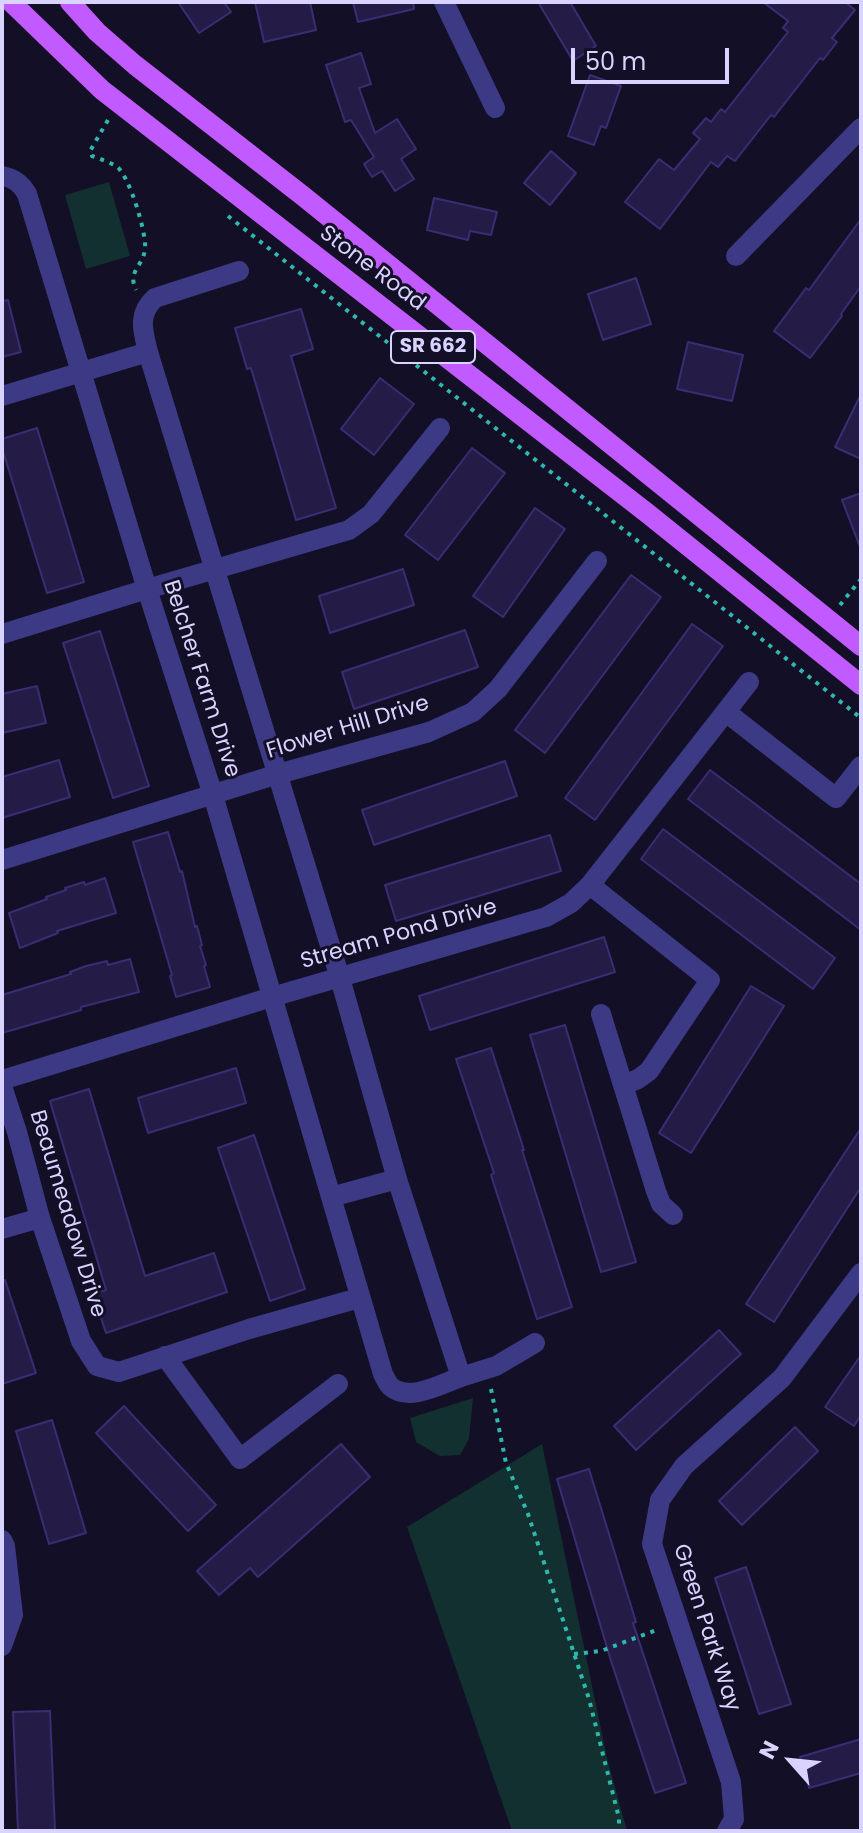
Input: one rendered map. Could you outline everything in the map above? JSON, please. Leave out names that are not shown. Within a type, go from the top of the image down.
[{"type":"main road","name":"Stone Road","points":[[11,2],[102,90],[647,513],[861,685]]},
{"type":"main road","name":"Stone Road","points":[[70,2],[97,32],[135,65],[303,196],[861,646]]},
{"type":"street","points":[[444,2],[495,108]]},
{"type":"street","points":[[736,256],[861,128]]},
{"type":"street","name":"Belcher Farm Drive","points":[[9,178],[23,186],[27,194],[213,795],[383,1374],[389,1385],[402,1392],[417,1392],[496,1366],[535,1343]]},
{"type":"street","points":[[149,304],[164,294],[239,271]]},
{"type":"street","name":"Belcher Farm Drive","points":[[149,304],[141,325],[148,352],[340,978],[397,1179],[461,1377]]},
{"type":"street","points":[[2,396],[148,352]]},
{"type":"street","points":[[2,634],[349,530],[371,514],[440,428]]},
{"type":"street","name":"Flower Hill Drive","points":[[2,860],[278,774],[429,732],[473,712],[498,689],[597,561]]},
{"type":"street","name":"Stream Pond Drive","points":[[2,1083],[272,997],[546,917],[571,903],[590,885],[749,682]]},
{"type":"street","points":[[726,712],[836,798],[861,766]]},
{"type":"street","points":[[590,885],[710,980],[649,1071],[624,1085]]},
{"type":"street","points":[[601,1014],[656,1191],[661,1204],[673,1215]]},
{"type":"street","name":"Beaumeadow Drive","points":[[2,1083],[40,1218],[81,1341],[97,1366],[119,1372],[249,1329],[359,1298]]},
{"type":"street","points":[[331,1197],[397,1179]]},
{"type":"street","points":[[2,1229],[40,1218]]},
{"type":"street","name":"Green Park Way","points":[[727,1831],[734,1819],[731,1782],[652,1544],[660,1500],[684,1466],[782,1378],[861,1273]]},
{"type":"street","points":[[165,1356],[240,1459],[338,1384]]},
{"type":"street","points":[[2,1540],[13,1615],[2,1646]]},
{"type":"path","points":[[121,105],[90,151],[92,156],[118,167],[130,187],[146,246],[132,281],[149,304]]},
{"type":"path","points":[[224,213],[861,718]]},
{"type":"path","points":[[829,620],[861,579]]},
{"type":"path","points":[[487,1369],[506,1463],[528,1514],[589,1699],[619,1818],[619,1831]]},
{"type":"path","points":[[574,1654],[601,1651],[678,1622]]},
{"type":"green space","points":[[109,182],[130,256],[86,269],[65,195]]},
{"type":"green space","points":[[473,1398],[469,1439],[460,1455],[440,1456],[416,1442],[410,1418]]},
{"type":"green space","points":[[542,1444],[607,1758],[627,1831],[512,1831],[407,1527]]},
{"type":"building","points":[[178,2],[224,2],[231,12],[199,33]]},
{"type":"building","points":[[255,2],[310,2],[316,30],[264,42]]},
{"type":"building","points":[[353,2],[413,2],[414,9],[358,22]]},
{"type":"building","points":[[538,2],[570,2],[596,46],[573,61]]},
{"type":"building","points":[[763,2],[845,2],[855,10],[832,38],[837,42],[823,60],[820,58],[735,161],[727,156],[718,167],[711,162],[660,229],[625,202],[659,159],[674,170],[700,139],[693,133],[706,118],[711,122],[721,109],[725,112],[788,32],[783,28],[788,21]]},
{"type":"building","points":[[361,53],[371,84],[359,88],[375,133],[397,119],[416,149],[401,159],[414,179],[395,191],[382,171],[372,177],[364,164],[374,157],[351,120],[345,122],[326,65]]},
{"type":"building","points":[[590,75],[621,86],[606,128],[601,126],[594,145],[568,136]]},
{"type":"building","points":[[551,151],[576,173],[550,205],[524,183]]},
{"type":"building","points":[[434,198],[497,212],[491,235],[470,231],[468,240],[427,230]]},
{"type":"building","points":[[861,219],[861,286],[810,358],[774,331],[806,288],[809,290]]},
{"type":"building","points":[[636,278],[651,324],[603,340],[588,294]]},
{"type":"building","points":[[8,300],[21,352],[2,357],[2,301]]},
{"type":"building","points":[[301,309],[313,349],[291,356],[336,508],[296,520],[251,368],[247,369],[235,328]]},
{"type":"building","points":[[688,342],[743,355],[732,401],[677,389]]},
{"type":"building","points":[[380,378],[414,404],[374,455],[341,429]]},
{"type":"building","points":[[861,394],[861,459],[835,447]]},
{"type":"building","points":[[37,428],[84,582],[47,593],[2,448],[2,439]]},
{"type":"building","points":[[472,448],[505,473],[438,560],[405,535]]},
{"type":"building","points":[[861,493],[861,547],[860,547],[842,500]]},
{"type":"building","points":[[535,508],[565,529],[503,617],[473,596]]},
{"type":"building","points":[[403,569],[414,605],[330,633],[319,596]]},
{"type":"building","points":[[631,575],[661,597],[545,753],[515,730]]},
{"type":"building","points":[[692,624],[723,646],[595,820],[565,798]]},
{"type":"building","points":[[465,630],[478,667],[354,709],[342,672]]},
{"type":"building","points":[[100,631],[149,786],[113,798],[63,643]]},
{"type":"building","points":[[37,686],[46,723],[2,733],[2,694]]},
{"type":"building","points":[[59,760],[70,797],[2,818],[2,777]]},
{"type":"building","points":[[505,761],[517,796],[374,845],[362,810]]},
{"type":"building","points":[[710,770],[861,884],[861,930],[688,799]]},
{"type":"building","points":[[663,829],[835,958],[813,989],[641,859]]},
{"type":"building","points":[[168,832],[197,926],[210,987],[176,997],[133,842]]},
{"type":"building","points":[[550,835],[561,871],[396,921],[385,885]]},
{"type":"building","points":[[105,878],[116,913],[57,931],[20,948],[9,913],[47,899],[65,888]]},
{"type":"building","points":[[604,937],[615,972],[430,1030],[419,996]]},
{"type":"building","points":[[130,959],[139,992],[2,1033],[2,995],[71,974],[86,966],[107,961],[108,965]]},
{"type":"building","points":[[751,986],[784,1006],[691,1153],[659,1133]]},
{"type":"building","points":[[565,1025],[636,1262],[601,1272],[530,1035]]},
{"type":"building","points":[[491,1048],[572,1307],[537,1319],[456,1059]]},
{"type":"building","points":[[236,1068],[246,1103],[148,1133],[138,1098]]},
{"type":"building","points":[[89,1089],[145,1276],[214,1253],[227,1292],[106,1333],[93,1294],[106,1290],[50,1101]]},
{"type":"building","points":[[861,1128],[861,1187],[774,1322],[746,1304]]},
{"type":"building","points":[[254,1135],[305,1289],[270,1301],[218,1148]]},
{"type":"building","points":[[2,1280],[5,1280],[36,1373],[2,1384]]},
{"type":"building","points":[[719,1330],[741,1354],[636,1450],[614,1426]]},
{"type":"building","points":[[861,1355],[861,1415],[854,1426],[825,1407]]},
{"type":"building","points":[[124,1406],[216,1505],[188,1531],[96,1433]]},
{"type":"building","points":[[52,1420],[86,1533],[49,1544],[16,1431]]},
{"type":"building","points":[[795,1427],[818,1451],[742,1525],[719,1501]]},
{"type":"building","points":[[341,1444],[370,1477],[258,1577],[250,1568],[219,1595],[197,1571]]},
{"type":"building","points":[[589,1469],[636,1622],[633,1623],[686,1783],[655,1793],[611,1661],[557,1479]]},
{"type":"building","points":[[746,1567],[791,1704],[759,1714],[715,1578]]},
{"type":"building","points":[[50,1711],[55,1831],[18,1831],[13,1712]]},
{"type":"building","points":[[861,1739],[861,1773],[809,1788],[800,1757]]}]
